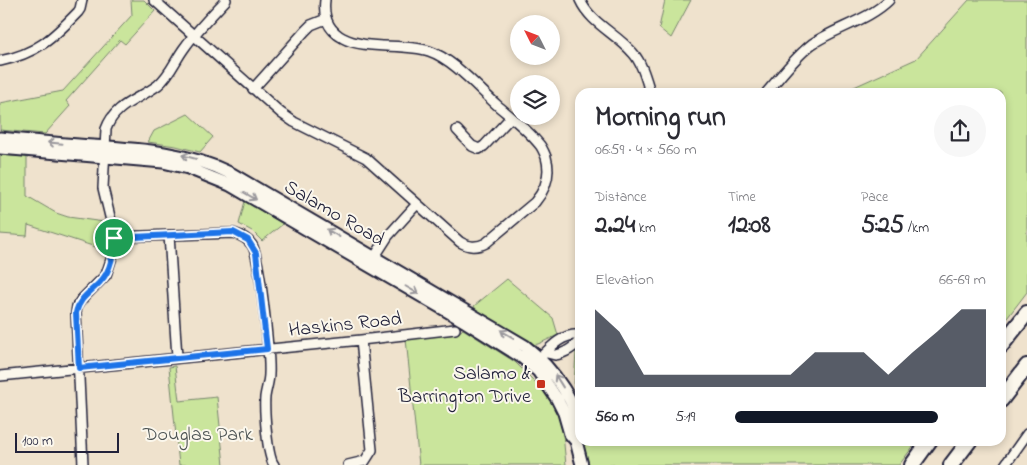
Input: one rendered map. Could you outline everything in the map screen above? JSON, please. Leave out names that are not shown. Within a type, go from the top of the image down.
[{"type":"highway","points":[[1006,340],[1027,313]]},
{"type":"highway","points":[[1006,393],[1027,366]]},
{"type":"highway","points":[[912,465],[926,446]]},
{"type":"highway","points":[[951,465],[965,446]]},
{"type":"main road","name":"Salamo Road","points":[[0,138],[104,152]]},
{"type":"main road","name":"Salamo Road","points":[[0,148],[173,154],[220,168],[372,262],[518,341],[540,359],[560,383],[571,405],[575,418]]},
{"type":"main road","name":"Salamo Road","points":[[577,446],[582,465]]},
{"type":"street","points":[[0,61],[26,54],[50,40],[78,12],[82,0]]},
{"type":"street","points":[[154,0],[276,109],[294,122],[366,158],[460,242],[466,245],[475,247],[486,244],[535,202],[541,195],[547,182],[546,158],[538,143],[519,125]]},
{"type":"street","points":[[83,465],[76,313],[78,306],[106,275],[112,257],[114,238],[110,214],[103,192],[106,129],[113,115],[122,106],[157,85],[165,78],[184,47],[226,0]]},
{"type":"street","points":[[325,0],[326,19],[332,29],[348,40],[384,46],[421,49],[438,55],[450,63],[510,117],[484,146],[479,149],[474,147],[457,130]]},
{"type":"street","points":[[580,0],[593,20],[633,53],[648,88]]},
{"type":"street","points":[[771,88],[811,45],[839,28],[879,8],[889,0]]},
{"type":"street","points":[[253,89],[305,30],[316,22],[326,19]]},
{"type":"street","points":[[372,262],[388,236],[418,204]]},
{"type":"street","points":[[114,238],[233,232],[243,237],[252,245],[258,262],[267,349],[269,375],[265,399],[270,456],[274,465]]},
{"type":"street","points":[[169,235],[177,358]]},
{"type":"street","name":"Haskins Road","points":[[0,376],[455,329]]},
{"type":"street","points":[[540,359],[552,345],[575,334]]},
{"type":"street","points":[[348,465],[364,461],[372,450],[360,340]]},
{"type":"street","points":[[540,359],[566,351],[575,346]]},
{"type":"street","points":[[1005,465],[1027,434]]},
{"type":"green space","points":[[131,0],[144,0],[155,11],[125,44],[120,40],[66,101],[70,106],[45,134],[0,130],[0,103],[63,91],[132,15]]},
{"type":"green space","points":[[665,0],[691,0],[671,38],[659,28]]},
{"type":"green space","points":[[969,0],[1027,0],[1027,292],[1006,319],[1006,88],[852,88],[916,59]]},
{"type":"green space","points":[[188,114],[213,137],[200,152],[148,142],[154,131]]},
{"type":"green space","points":[[0,155],[27,157],[27,196],[56,213],[68,217],[104,222],[105,250],[28,225],[27,236],[0,234]]},
{"type":"green space","points":[[245,201],[283,224],[262,241],[252,231],[239,224]]},
{"type":"green space","points":[[507,279],[553,318],[558,335],[532,345],[476,310],[474,306]]},
{"type":"green space","points":[[463,329],[515,362],[555,402],[563,434],[566,465],[419,465],[406,339],[457,334]]},
{"type":"green space","name":"Douglas Park","points":[[175,366],[179,401],[217,397],[224,465],[179,465],[169,367]]},
{"type":"green space","points":[[582,446],[913,446],[899,465],[586,465]]},
{"type":"place","name":"Salamo & Barrington Drive","points":[[541,384]]},
{"type":"route","points":[[233,232],[248,240],[256,253],[258,262],[267,349],[79,368],[76,313],[81,300],[106,275],[114,248],[114,238],[233,232]]}]
